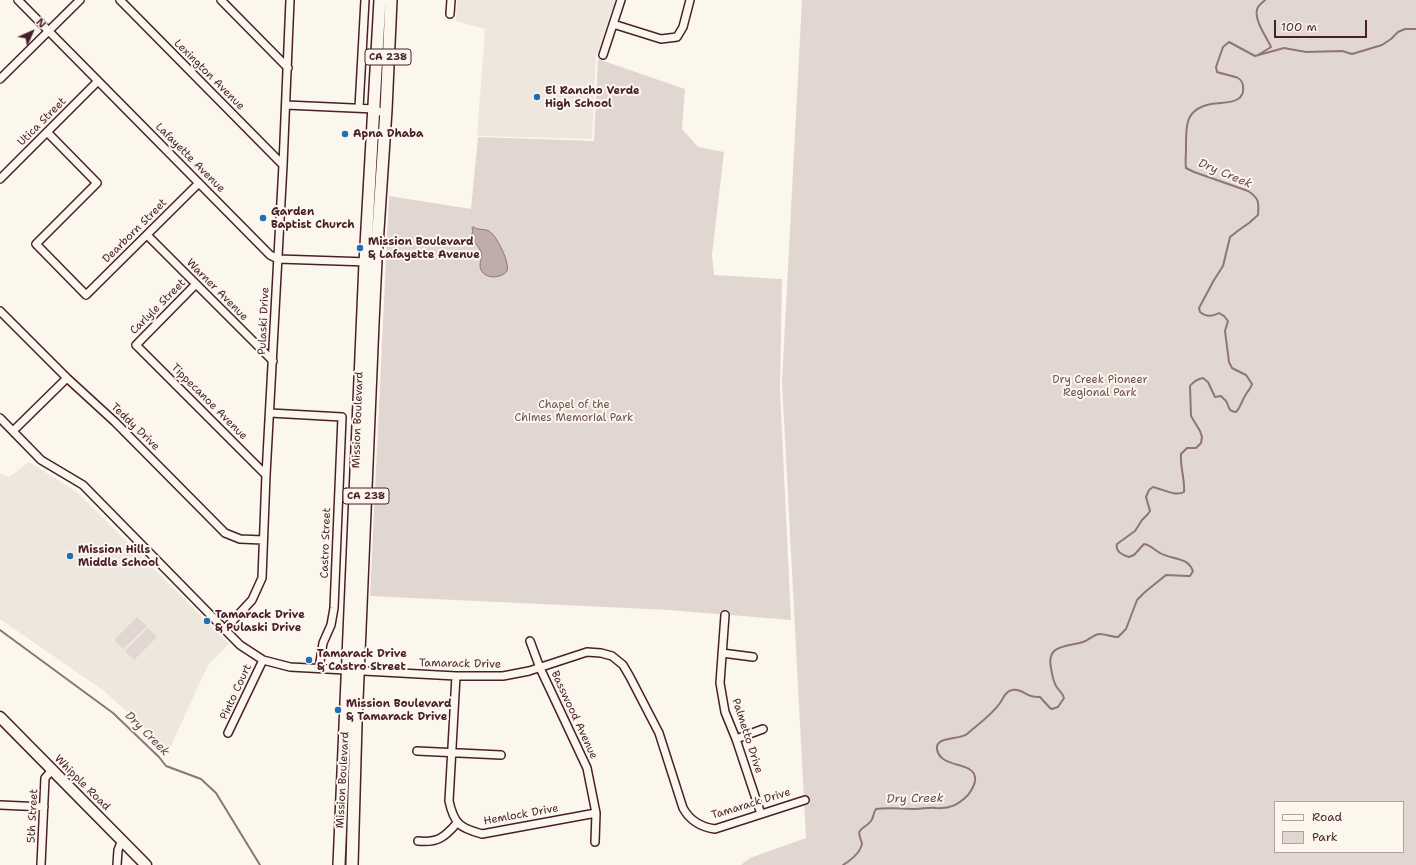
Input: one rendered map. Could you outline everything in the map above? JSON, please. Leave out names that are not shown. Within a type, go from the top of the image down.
[{"type":"main road","name":"Mission Boulevard","points":[[339,865],[353,670],[380,0]]},
{"type":"main road","name":"Mission Boulevard","points":[[370,262],[386,115],[391,0]]},
{"type":"main road","name":"Mission Boulevard","points":[[352,865],[353,670]]},
{"type":"main road","name":"Whipple Road","points":[[0,718],[146,865]]},
{"type":"street","name":"Lafayette Avenue","points":[[18,0],[270,255],[278,259]]},
{"type":"street","points":[[0,78],[80,0]]},
{"type":"street","name":"Lexington Avenue","points":[[120,0],[283,165]]},
{"type":"street","points":[[221,0],[288,68]]},
{"type":"street","name":"Pulaski Drive","points":[[225,629],[252,600],[257,593],[262,578],[266,475],[288,68],[290,0]]},
{"type":"street","points":[[359,108],[364,0]]},
{"type":"street","points":[[450,14],[451,0]]},
{"type":"street","points":[[603,55],[621,0]]},
{"type":"street","points":[[614,24],[661,39],[676,37],[683,27],[690,0]]},
{"type":"street","name":"Utica Street","points":[[0,179],[98,81]]},
{"type":"street","points":[[286,105],[375,109],[386,115]]},
{"type":"street","name":"Dearborn Street","points":[[47,132],[97,183],[36,244],[86,295],[199,183]]},
{"type":"street","name":"Warner Avenue","points":[[147,235],[273,361]]},
{"type":"street","points":[[278,259],[370,262]]},
{"type":"street","name":"Carlyle Street","points":[[136,345],[196,284]]},
{"type":"street","name":"Teddy Drive","points":[[0,311],[67,378],[115,422],[225,533],[240,539],[264,540]]},
{"type":"street","name":"Tippecanoe Avenue","points":[[136,345],[266,475]]},
{"type":"street","points":[[13,431],[67,378]]},
{"type":"street","name":"Castro Street","points":[[270,413],[342,416],[334,608],[331,625],[323,643],[319,668]]},
{"type":"street","name":"Tamarack Drive","points":[[0,418],[41,460],[83,485],[240,645],[263,660],[290,666],[319,668],[456,676],[503,676],[540,668],[587,652],[601,653],[612,656],[623,665],[630,677],[659,733],[683,808],[687,816],[697,824],[706,828],[715,829],[805,800]]},
{"type":"street","name":"Palmetto Drive","points":[[725,615],[720,683],[725,712],[736,739],[761,814]]},
{"type":"street","name":"Basswood Avenue","points":[[530,641],[540,668],[587,768],[596,813],[596,842]]},
{"type":"street","points":[[722,653],[753,657]]},
{"type":"street","name":"Pinto Court","points":[[228,733],[263,660]]},
{"type":"street","points":[[418,841],[428,842],[437,840],[449,833],[457,823],[451,812],[449,801],[456,676]]},
{"type":"street","points":[[736,739],[763,729]]},
{"type":"street","points":[[417,751],[501,756]]},
{"type":"street","name":"5th Street","points":[[42,865],[45,778],[52,770]]},
{"type":"street","points":[[0,805],[44,807]]},
{"type":"street","name":"Hemlock Drive","points":[[457,823],[468,830],[482,834],[596,813]]},
{"type":"street","points":[[117,865],[118,850],[122,840]]},
{"type":"shaded area","name":"El Rancho Verde High School","points":[[457,0],[615,0],[596,58],[592,139],[477,136],[485,29],[456,21]]},
{"type":"shaded area","points":[[474,227],[489,231],[496,238],[507,262],[507,271],[504,274],[491,277],[483,273],[481,270],[480,265],[482,254],[471,236],[473,231],[472,228]]},
{"type":"shaded area","name":"Mission Hills Middle School","points":[[29,462],[77,492],[229,644],[208,665],[169,750],[104,691],[0,619],[0,473],[9,477]]},
{"type":"green space","name":"Dry Creek Pioneer Regional Park","points":[[802,0],[1416,0],[1416,865],[741,865],[750,858],[806,838],[782,382]]},
{"type":"green space","name":"Chapel of the Chimes Memorial Park","points":[[598,59],[685,89],[682,129],[698,147],[724,152],[712,255],[714,275],[782,279],[780,390],[791,620],[669,610],[370,596],[389,196],[471,209],[478,137],[594,141]]},
{"type":"green space","points":[[137,617],[147,626],[123,649],[114,640]]},
{"type":"green space","points":[[148,628],[157,637],[134,660],[125,651]]},
{"type":"waterway","name":"Dry Creek","points":[[1258,55],[1271,47],[1257,19],[1257,9],[1265,0]]},
{"type":"waterway","points":[[1255,56],[1284,48],[1306,52],[1342,51],[1352,54],[1382,45],[1398,32],[1405,29],[1416,29]]},
{"type":"waterway","name":"Dry Creek","points":[[843,865],[860,850],[862,843],[859,834],[860,831],[871,821],[876,809],[946,808],[957,804],[968,795],[975,783],[974,774],[971,770],[951,763],[940,756],[937,749],[937,745],[940,742],[967,734],[993,712],[1006,693],[1010,691],[1020,690],[1031,696],[1040,697],[1052,709],[1058,707],[1064,698],[1057,688],[1052,675],[1050,660],[1055,651],[1065,646],[1083,642],[1099,634],[1118,637],[1126,629],[1137,600],[1145,592],[1166,575],[1190,576],[1193,571],[1187,563],[1158,552],[1151,546],[1144,544],[1134,555],[1129,557],[1117,549],[1117,544],[1135,531],[1150,511],[1146,497],[1149,490],[1153,487],[1177,494],[1184,492],[1181,454],[1187,448],[1196,448],[1201,443],[1202,437],[1191,416],[1190,386],[1196,380],[1203,378],[1208,382],[1215,397],[1221,396],[1226,401],[1230,410],[1236,412],[1252,384],[1246,375],[1232,368],[1229,362],[1225,331],[1228,321],[1219,313],[1207,316],[1200,312],[1199,308],[1223,266],[1230,237],[1258,215],[1258,201],[1248,191],[1186,168],[1186,133],[1188,120],[1196,110],[1202,106],[1235,101],[1242,95],[1243,85],[1238,78],[1217,72],[1216,67],[1223,47],[1229,42],[1255,56]]},
{"type":"waterway","name":"Dry Creek","points":[[0,630],[113,713],[159,757],[166,766],[201,779],[216,793],[260,865]]},
{"type":"place","name":"El Rancho Verde High School","points":[[537,97]]},
{"type":"place","name":"Apna Dhaba","points":[[345,134]]},
{"type":"place","name":"Garden Baptist Church","points":[[263,218]]},
{"type":"place","name":"Mission Boulevard & Lafayette Avenue","points":[[360,248]]},
{"type":"place","name":"Mission Hills Middle School","points":[[70,556]]},
{"type":"place","name":"Tamarack Drive & Pulaski Drive","points":[[207,621]]},
{"type":"place","name":"Tamarack Drive & Castro Street","points":[[309,660]]},
{"type":"place","name":"Mission Boulevard & Tamarack Drive","points":[[338,710]]}]
